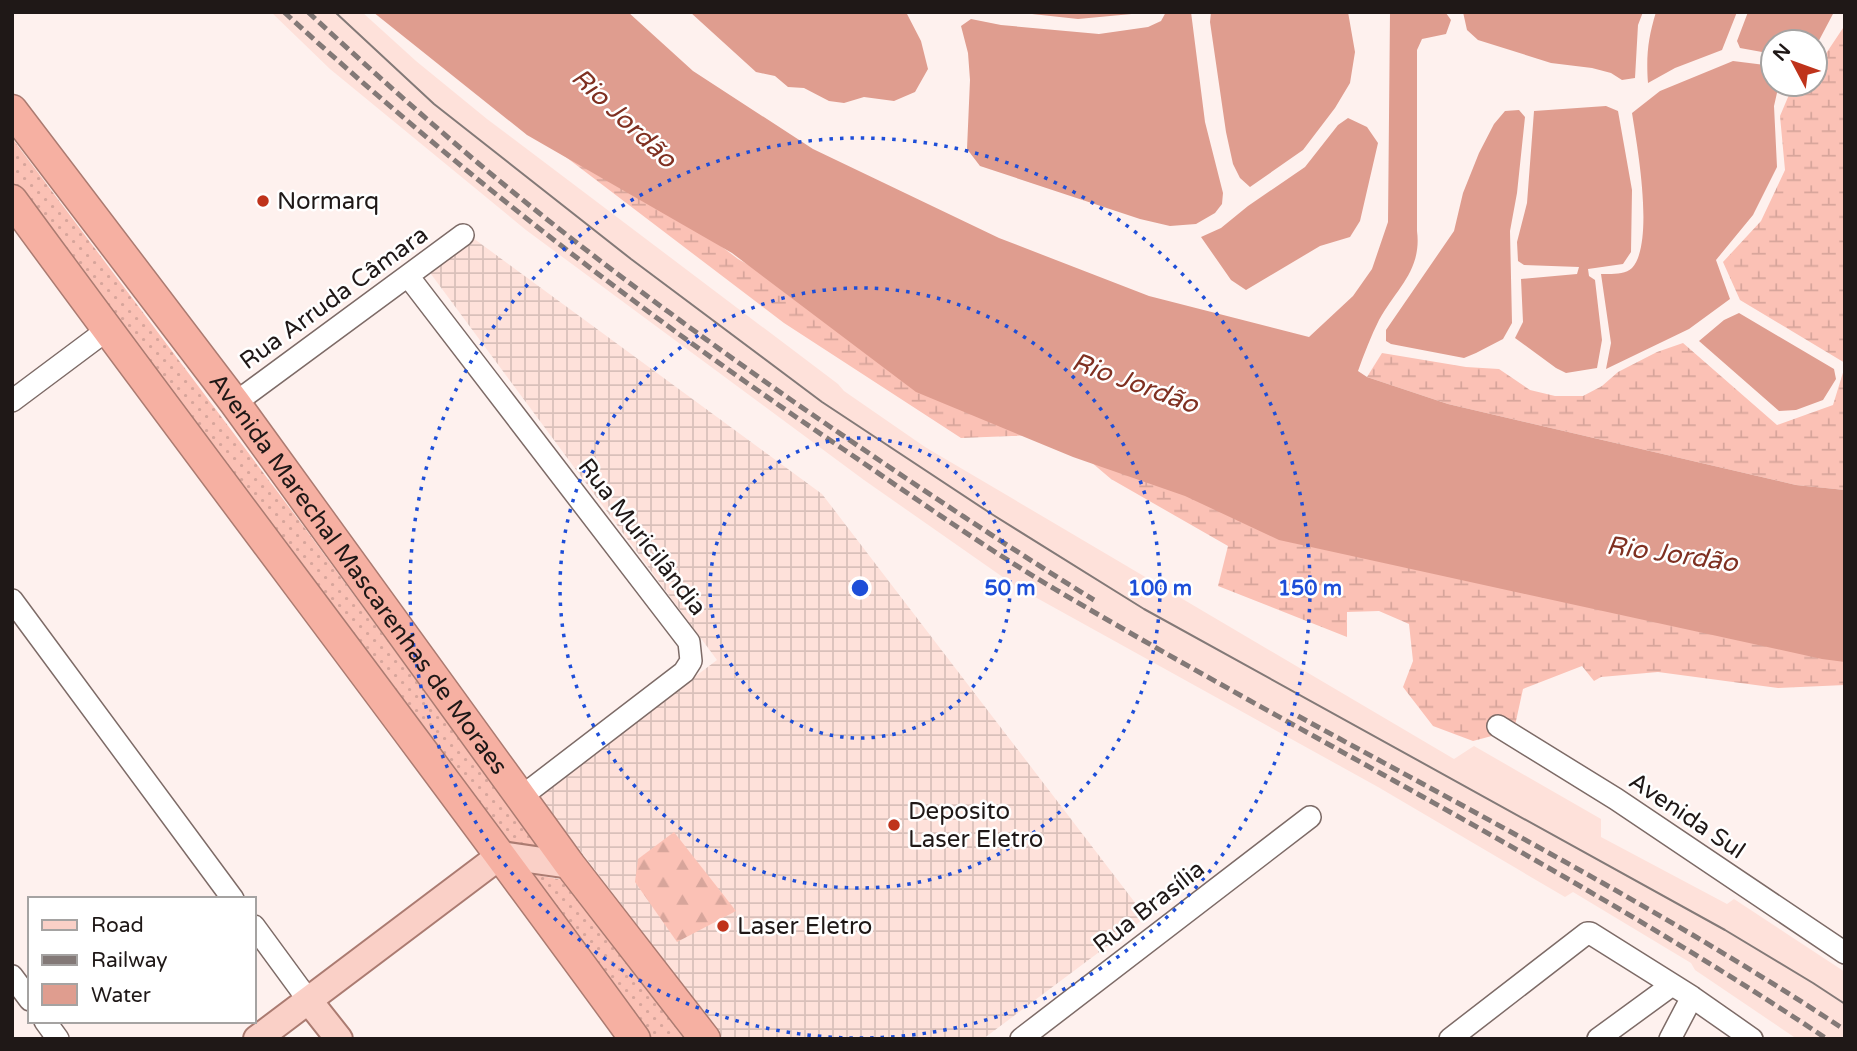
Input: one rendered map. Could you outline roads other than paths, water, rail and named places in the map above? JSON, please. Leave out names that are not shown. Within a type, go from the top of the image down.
[{"type":"highway","name":"Avenida Marechal Mascarenhas de Moraes","points":[[12,110],[235,403],[570,865],[705,1039]]},
{"type":"highway","points":[[12,200],[501,855],[635,1039]]},
{"type":"main road","points":[[257,1039],[501,855],[570,865]]},
{"type":"main road","points":[[309,1001],[339,1039]]},
{"type":"street","name":"Rua Arruda Câmara","points":[[235,403],[463,235]]},
{"type":"street","name":"Rua Muricilândia","points":[[408,276],[690,642],[691,661],[684,672],[521,797]]},
{"type":"street","points":[[12,401],[107,330]]},
{"type":"street","points":[[12,600],[232,897]]},
{"type":"street","name":"Avenida Sul","points":[[1498,726],[1616,799],[1845,953]]},
{"type":"street","name":"Rua Brasília","points":[[1021,1039],[1310,817]]},
{"type":"street","points":[[256,929],[309,1001]]},
{"type":"street","points":[[1450,1039],[1587,933],[1594,934],[1752,1039]]},
{"type":"street","points":[[12,976],[28,997]]},
{"type":"street","points":[[1598,1039],[1672,985]]},
{"type":"street","points":[[1670,1039],[1692,997]]},
{"type":"street","points":[[47,1023],[58,1039]]},
{"type":"water","name":"Rio Jordão","points":[[373,12],[628,12],[693,71],[813,149],[999,238],[1149,296],[1309,337],[1353,296],[1372,269],[1388,222],[1390,12],[1446,13],[1451,20],[1446,34],[1422,39],[1417,50],[1416,257],[1407,278],[1379,320],[1358,371],[1367,377],[1448,404],[1796,485],[1845,490],[1845,662],[1279,540],[1185,496],[1073,457],[916,392],[732,253],[527,135]]},
{"type":"water","points":[[690,12],[906,12],[921,41],[928,69],[915,92],[894,101],[864,97],[844,103],[829,101],[804,88],[788,87],[775,76],[756,72]]},
{"type":"water","points":[[1013,12],[1153,12],[1078,19]]},
{"type":"water","points":[[1166,12],[1191,12],[1205,122],[1223,193],[1222,204],[1215,213],[1196,224],[1170,226],[1140,219],[980,166],[967,149],[970,80],[968,53],[961,26],[971,19],[1001,25],[1099,34],[1148,27],[1161,21]]},
{"type":"water","points":[[1211,12],[1348,12],[1355,52],[1350,83],[1303,150],[1250,187],[1240,178],[1233,164],[1210,22]]},
{"type":"water","points":[[1463,12],[1643,12],[1638,25],[1635,78],[1622,80],[1611,73],[1592,68],[1551,63],[1478,40],[1467,30]]},
{"type":"water","points":[[1656,12],[1737,12],[1722,50],[1675,68],[1648,83],[1648,47]]},
{"type":"water","points":[[1748,12],[1834,12],[1826,28],[1759,28],[1759,51],[1740,48],[1737,41]]},
{"type":"water","points":[[1733,61],[1759,64],[1759,98],[1776,98],[1777,167],[1753,215],[1716,260],[1730,299],[1689,329],[1606,369],[1611,343],[1601,274],[1622,273],[1632,268],[1639,255],[1642,238],[1642,193],[1632,113],[1660,91]]},
{"type":"water","points":[[1606,106],[1618,111],[1632,190],[1631,252],[1623,264],[1588,269],[1589,276],[1595,280],[1602,340],[1597,368],[1566,373],[1515,338],[1523,322],[1521,279],[1577,274],[1579,267],[1524,265],[1518,261],[1517,242],[1527,203],[1534,111]]},
{"type":"water","points":[[1519,110],[1525,117],[1510,231],[1512,323],[1503,339],[1464,358],[1391,344],[1386,341],[1386,330],[1454,231],[1463,193],[1494,124],[1505,111]]},
{"type":"water","points":[[1348,118],[1367,127],[1378,143],[1360,221],[1350,237],[1320,246],[1246,290],[1231,280],[1201,237],[1221,228],[1305,167],[1338,125]]},
{"type":"water","points":[[1739,313],[1834,369],[1836,379],[1823,400],[1796,410],[1779,411],[1699,341],[1724,320]]},
{"type":"tram line","points":[[335,12],[434,104],[631,259],[822,402],[990,513],[1144,609],[1725,930],[1845,1004]]},
{"type":"railway","points":[[284,12],[417,129],[555,241],[697,348],[973,538],[1150,644],[1541,863],[1733,978],[1827,1039]]},
{"type":"railway","points":[[308,12],[478,163],[633,286],[831,427],[980,528],[1094,600]]},
{"type":"railway","points":[[1298,716],[1644,906],[1845,1030]]},
{"type":"place","name":"Normarq","points":[[263,201]]},
{"type":"place","name":"Deposito Laser Eletro","points":[[894,825]]},
{"type":"place","name":"Laser Eletro","points":[[723,926]]}]
